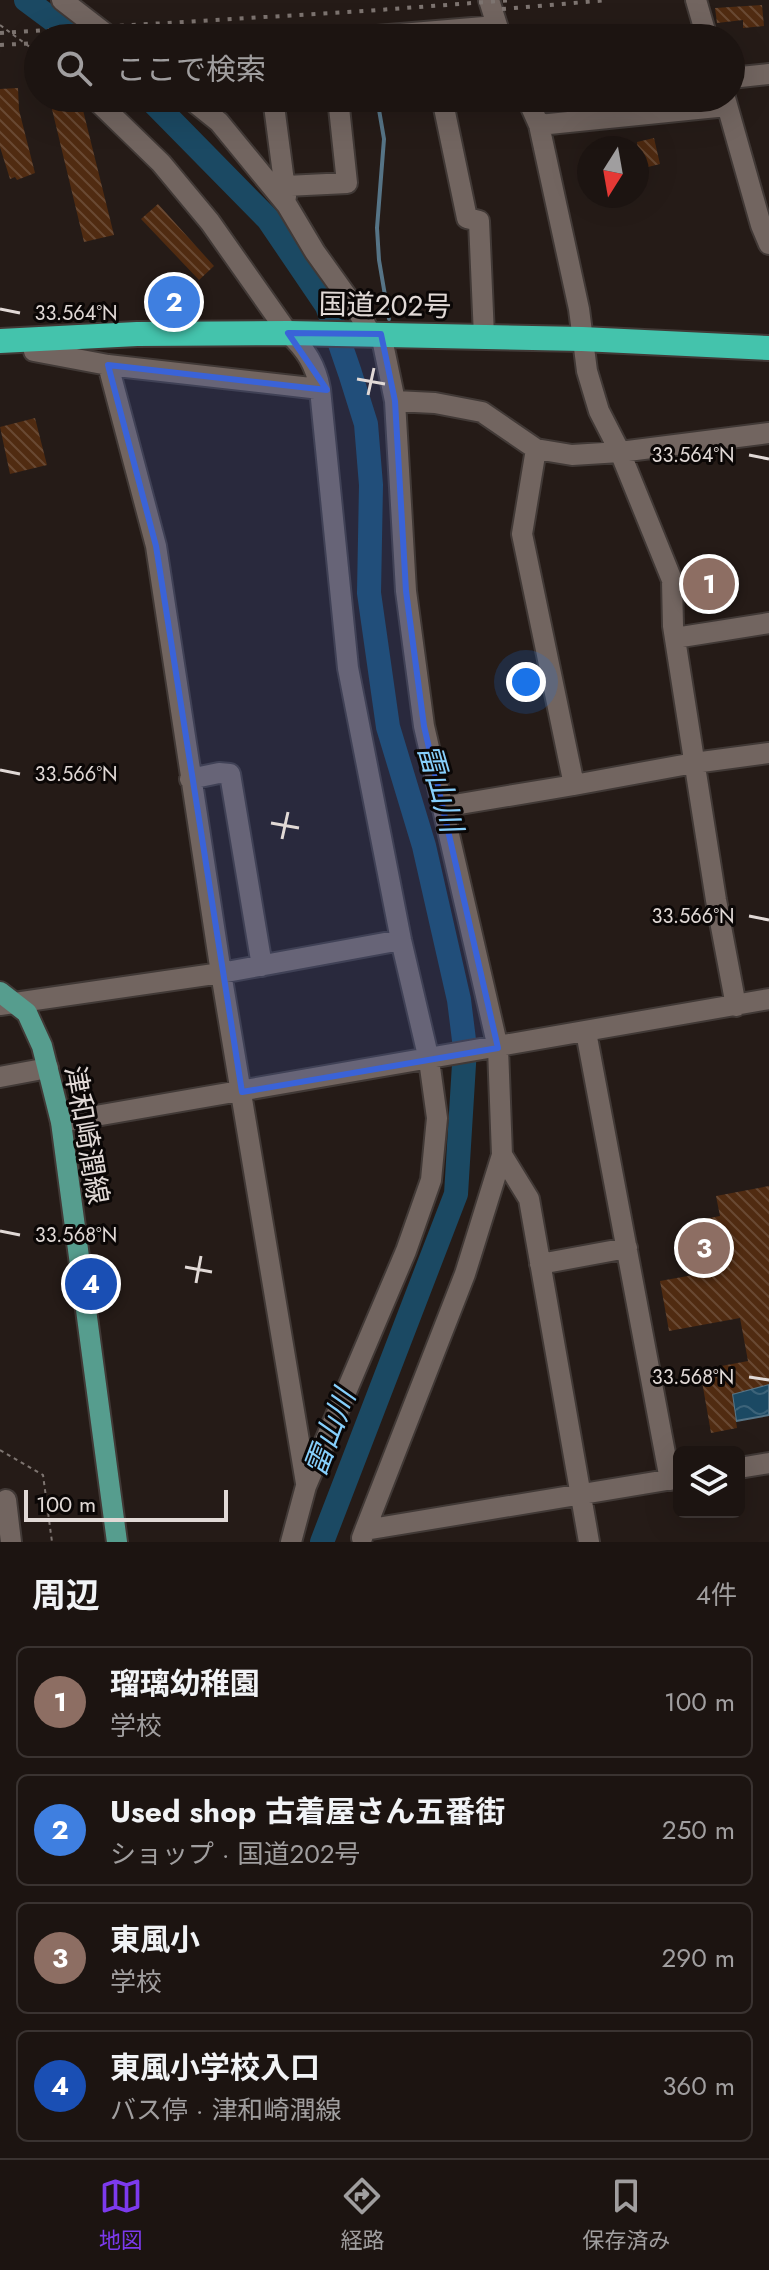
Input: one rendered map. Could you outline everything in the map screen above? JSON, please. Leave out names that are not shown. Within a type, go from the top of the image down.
[{"type":"highway","name":"国道202号","points":[[0,341],[137,334],[288,333],[582,339],[769,348]]},
{"type":"main road","name":"津和崎潤線","points":[[6,1000],[27,1013],[42,1046],[61,1122],[117,1542]]},
{"type":"street","points":[[62,0],[93,24]]},
{"type":"street","points":[[489,0],[496,24]]},
{"type":"street","points":[[696,0],[703,24]]},
{"type":"street","points":[[745,77],[769,74]]},
{"type":"street","points":[[108,112],[171,175],[210,222],[288,333],[302,345],[317,373],[348,668],[401,940],[429,1060],[437,1118],[431,1180],[406,1251],[306,1486],[291,1542]]},
{"type":"street","points":[[206,112],[286,196],[315,252],[370,334],[395,401],[412,644],[424,726],[498,1048],[502,1155],[465,1274],[363,1536]]},
{"type":"street","points":[[275,112],[286,196]]},
{"type":"street","points":[[286,196],[347,183],[339,112]]},
{"type":"street","points":[[445,112],[467,218],[479,221],[484,336]]},
{"type":"street","points":[[533,112],[539,125],[579,309],[587,371],[599,411],[620,452],[672,580],[675,638],[736,1006]]},
{"type":"street","points":[[539,125],[645,112]]},
{"type":"street","points":[[729,112],[769,244]]},
{"type":"street","points":[[31,338],[34,351],[108,365],[320,389]]},
{"type":"street","points":[[108,365],[156,546],[190,779],[306,1486]]},
{"type":"street","points":[[395,401],[435,403],[482,412],[536,449],[572,455],[769,433]]},
{"type":"street","points":[[536,449],[522,534],[574,785]]},
{"type":"street","points":[[675,638],[769,623]]},
{"type":"street","points":[[442,807],[769,753]]},
{"type":"street","points":[[190,779],[230,774],[262,966]]},
{"type":"street","points":[[6,1000],[221,973],[401,940]]},
{"type":"street","points":[[61,1122],[769,999]]},
{"type":"street","points":[[586,1032],[673,1469]]},
{"type":"street","points":[[0,1077],[48,1068]]},
{"type":"street","points":[[502,1155],[529,1199],[589,1542]]},
{"type":"street","points":[[540,1264],[627,1248]]},
{"type":"street","points":[[745,1467],[769,1463]]},
{"type":"street","points":[[363,1536],[673,1479]]},
{"type":"street","points":[[6,1500],[11,1542]]},
{"type":"path","points":[[0,25],[24,43]]},
{"type":"path","points":[[0,1450],[43,1475],[52,1542]]},
{"type":"highlighted area","points":[[288,333],[381,334],[395,401],[406,591],[424,726],[498,1048],[242,1092],[156,546],[108,365],[327,390]]},
{"type":"water","points":[[769,1384],[769,1415],[736,1421],[732,1394]]},
{"type":"building","points":[[762,5],[764,26],[745,28],[743,20],[717,23],[715,8]]},
{"type":"building","points":[[18,88],[19,110],[35,173],[17,180],[15,177],[10,179],[0,147],[0,89]]},
{"type":"building","points":[[53,112],[83,112],[114,235],[84,242]]},
{"type":"building","points":[[654,138],[660,164],[649,167],[649,139]]},
{"type":"building","points":[[158,204],[214,266],[199,280],[141,219]]},
{"type":"building","points":[[35,418],[47,465],[10,474],[0,427]]},
{"type":"building","points":[[769,1186],[769,1384],[732,1394],[737,1428],[711,1433],[700,1370],[748,1361],[740,1318],[669,1331],[660,1281],[721,1270],[711,1246],[699,1247],[694,1221],[720,1216],[716,1196]]},
{"type":"waterway","name":"雷山川","points":[[26,0],[58,24]]},
{"type":"waterway","name":"雷山川","points":[[163,112],[268,219],[327,306],[350,373],[366,424],[371,485],[369,593],[388,727],[424,846],[459,1000],[465,1048],[456,1194],[322,1542]]},
{"type":"waterway","points":[[379,112],[384,139],[377,228],[389,319]]},
{"type":"railway","points":[[149,24],[513,0]]},
{"type":"railway","points":[[502,9],[609,0]]},
{"type":"railway","points":[[0,33],[24,32]]},
{"type":"railway","points":[[0,45],[24,44]]},
{"type":"place","name":"Used shop 古着屋さん五番街","points":[[174,302]]},
{"type":"place","name":"瑠璃幼稚園","points":[[709,584]]},
{"type":"place","name":"東風小","points":[[704,1248]]},
{"type":"place","name":"東風小学校入口","points":[[91,1284]]}]
